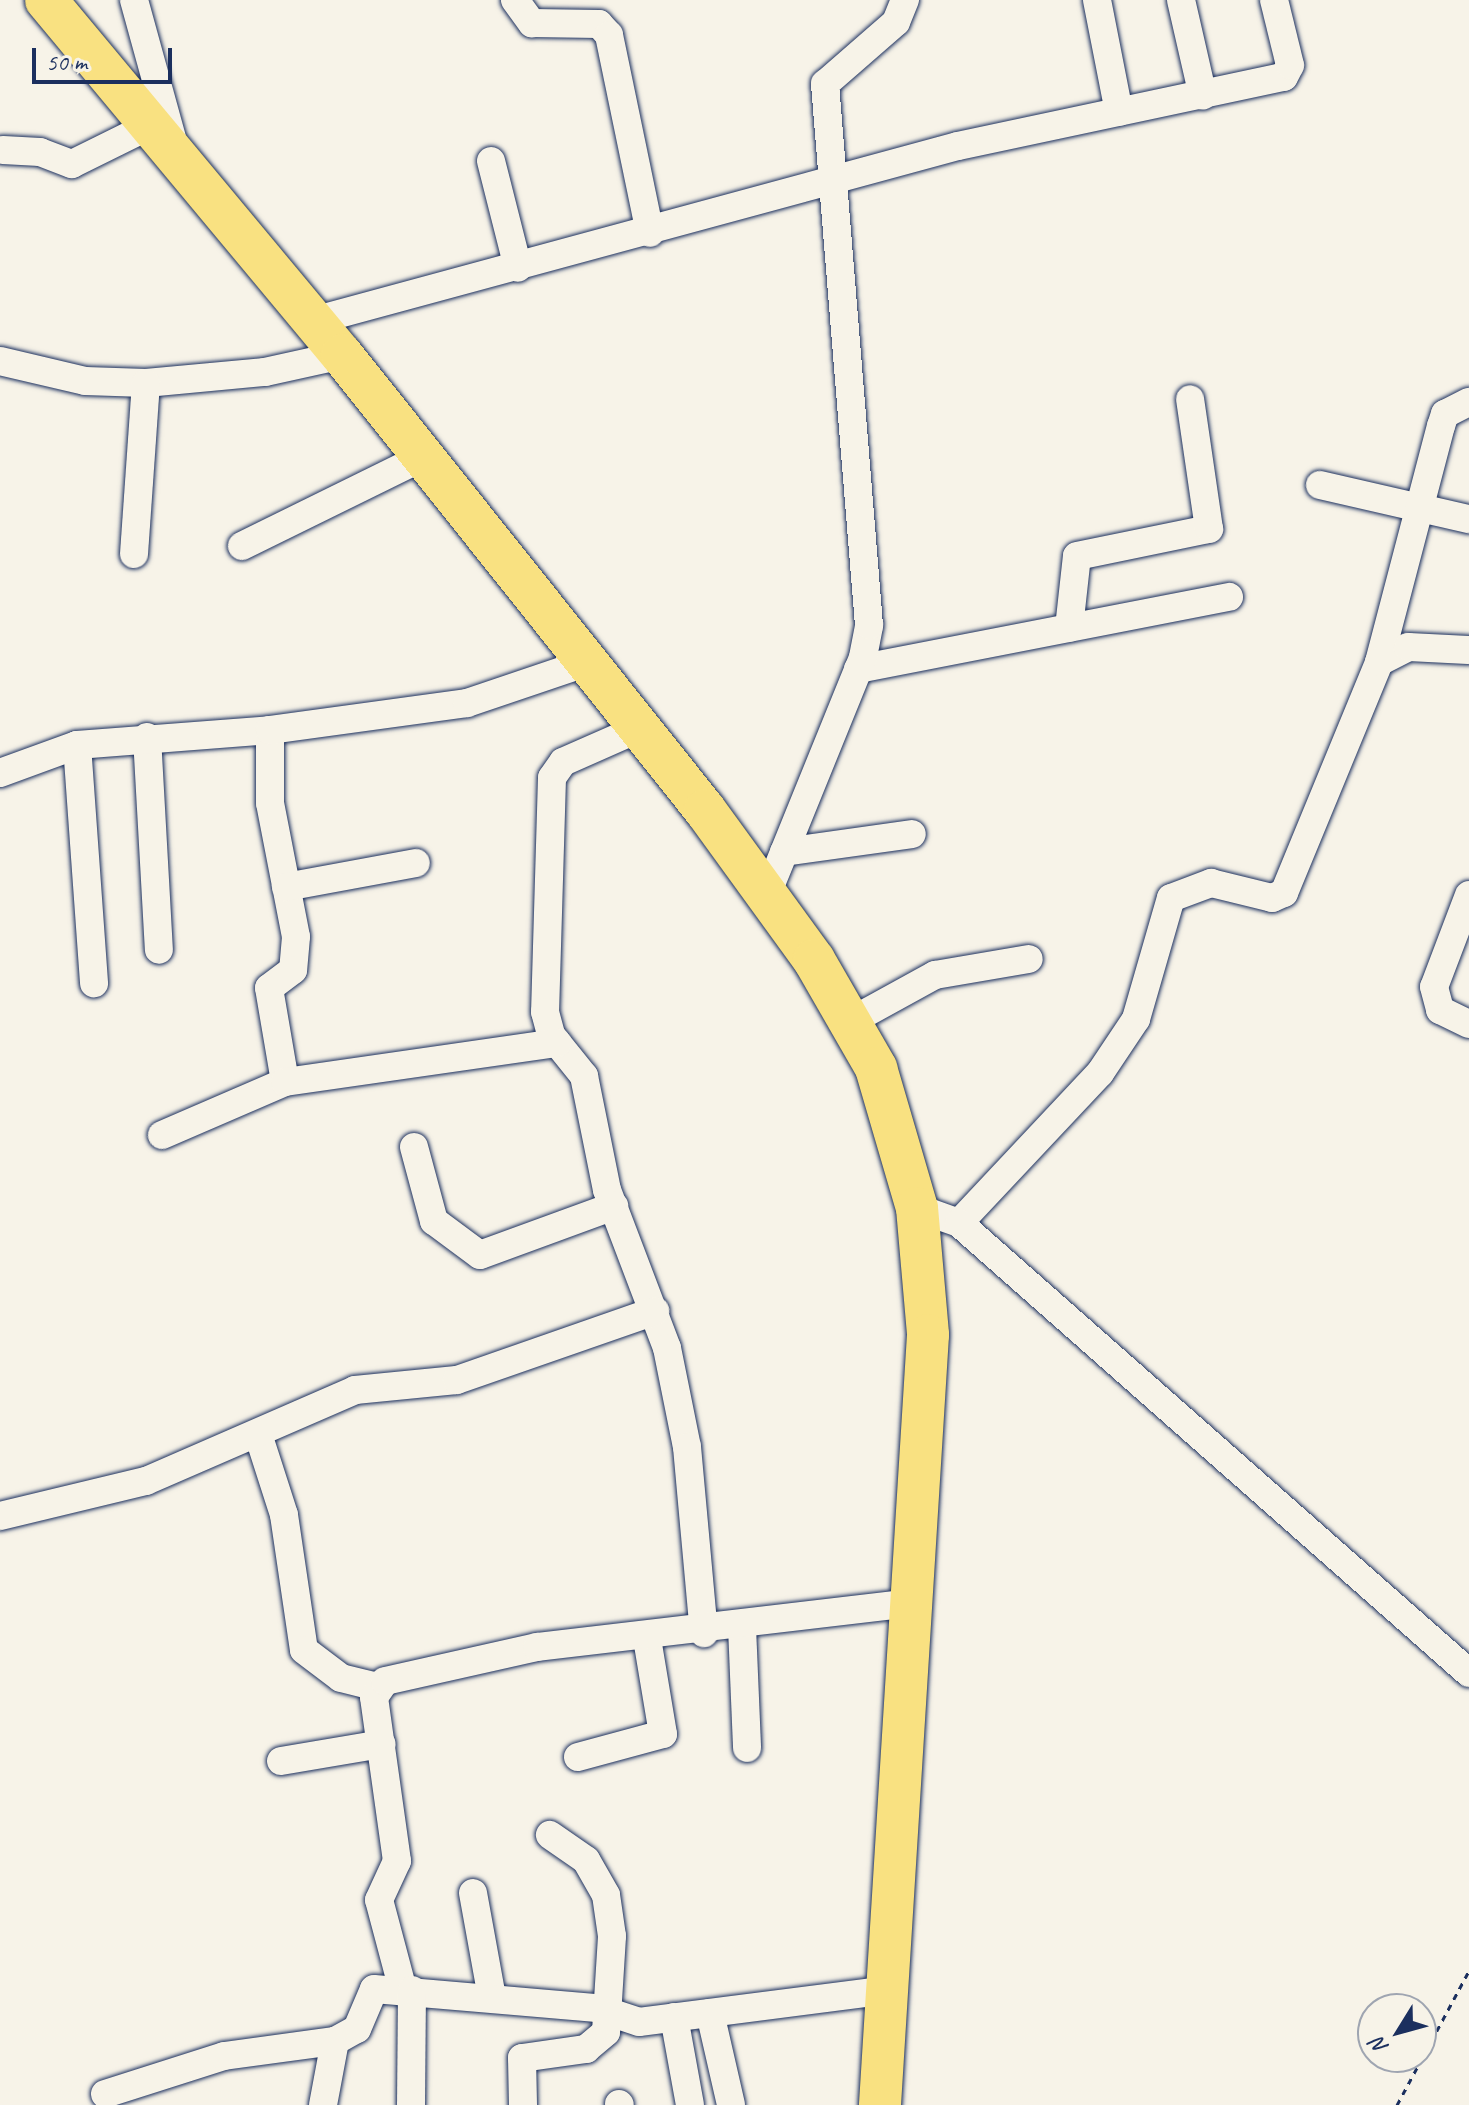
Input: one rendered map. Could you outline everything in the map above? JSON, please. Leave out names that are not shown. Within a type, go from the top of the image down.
[{"type":"highway","points":[[46,0],[342,355],[640,728],[767,894],[853,1020],[885,1092],[917,1208],[928,1335],[880,2105]]},
{"type":"street","points":[[515,0],[532,23],[599,24],[609,35],[650,233]]},
{"type":"street","points":[[767,894],[858,669],[871,598],[838,184],[825,84],[896,22],[905,0]]},
{"type":"street","points":[[1097,0],[1119,112]]},
{"type":"street","points":[[1181,0],[1203,96]]},
{"type":"street","points":[[313,321],[838,184],[958,146],[1203,96],[1287,75],[1274,0]]},
{"type":"street","points":[[139,1],[151,80],[183,164]]},
{"type":"street","points":[[3,150],[40,152],[72,164],[151,125]]},
{"type":"street","points":[[491,161],[518,268]]},
{"type":"street","points":[[0,361],[85,381],[146,383],[265,372],[342,355]]},
{"type":"street","points":[[134,554],[146,383]]},
{"type":"street","points":[[1069,628],[1077,556],[1209,529],[1190,399]]},
{"type":"street","points":[[959,1223],[1119,1047],[1136,1019],[1171,898],[1211,883],[1272,898],[1294,881],[1379,662],[1445,414],[1469,402]]},
{"type":"street","points":[[242,546],[423,457]]},
{"type":"street","points":[[1320,485],[1469,519]]},
{"type":"street","points":[[858,669],[1229,597]]},
{"type":"street","points":[[1379,662],[1408,647],[1469,650]]},
{"type":"street","points":[[0,773],[77,745],[147,737],[270,730],[498,697],[588,662]]},
{"type":"street","points":[[640,728],[563,762],[552,778],[543,935],[545,1012],[557,1043],[584,1076],[614,1206],[655,1311],[687,1447],[704,1633]]},
{"type":"street","points":[[270,730],[268,788],[286,887],[293,970],[269,988],[285,1082]]},
{"type":"street","points":[[147,737],[159,950]]},
{"type":"street","points":[[77,745],[94,983]]},
{"type":"street","points":[[784,852],[912,834]]},
{"type":"street","points":[[286,887],[416,863]]},
{"type":"street","points":[[1469,895],[1434,987],[1440,1010],[1469,1024]]},
{"type":"street","points":[[853,1020],[935,975],[1029,959]]},
{"type":"street","points":[[162,1135],[285,1082],[557,1043]]},
{"type":"street","points":[[414,1147],[434,1221],[480,1255],[614,1206]]},
{"type":"street","points":[[917,1208],[959,1223],[1469,1673]]},
{"type":"street","points":[[0,1516],[146,1481],[259,1437],[355,1390],[457,1380],[655,1311]]},
{"type":"street","points":[[259,1437],[284,1515],[304,1650],[341,1678],[377,1687],[537,1647],[704,1633],[913,1603]]},
{"type":"street","points":[[742,1627],[747,1748]]},
{"type":"street","points":[[578,1757],[663,1734],[647,1638]]},
{"type":"street","points":[[377,1687],[397,1861],[379,1900],[407,1990],[411,2105]]},
{"type":"street","points":[[281,1761],[382,1744]]},
{"type":"street","points":[[523,2105],[522,2058],[595,2046],[608,2011],[612,1936],[606,1895],[586,1860],[550,1835]]},
{"type":"street","points":[[473,1893],[492,1998]]},
{"type":"street","points":[[105,2094],[224,2056],[335,2041],[357,2029],[374,1989],[608,2011],[639,2022],[888,1990]]},
{"type":"street","points":[[710,2013],[731,2105]]},
{"type":"street","points":[[674,2017],[690,2105]]},
{"type":"street","points":[[323,2105],[335,2041]]},
{"type":"path","points":[[1397,2105],[1469,1971]]}]
